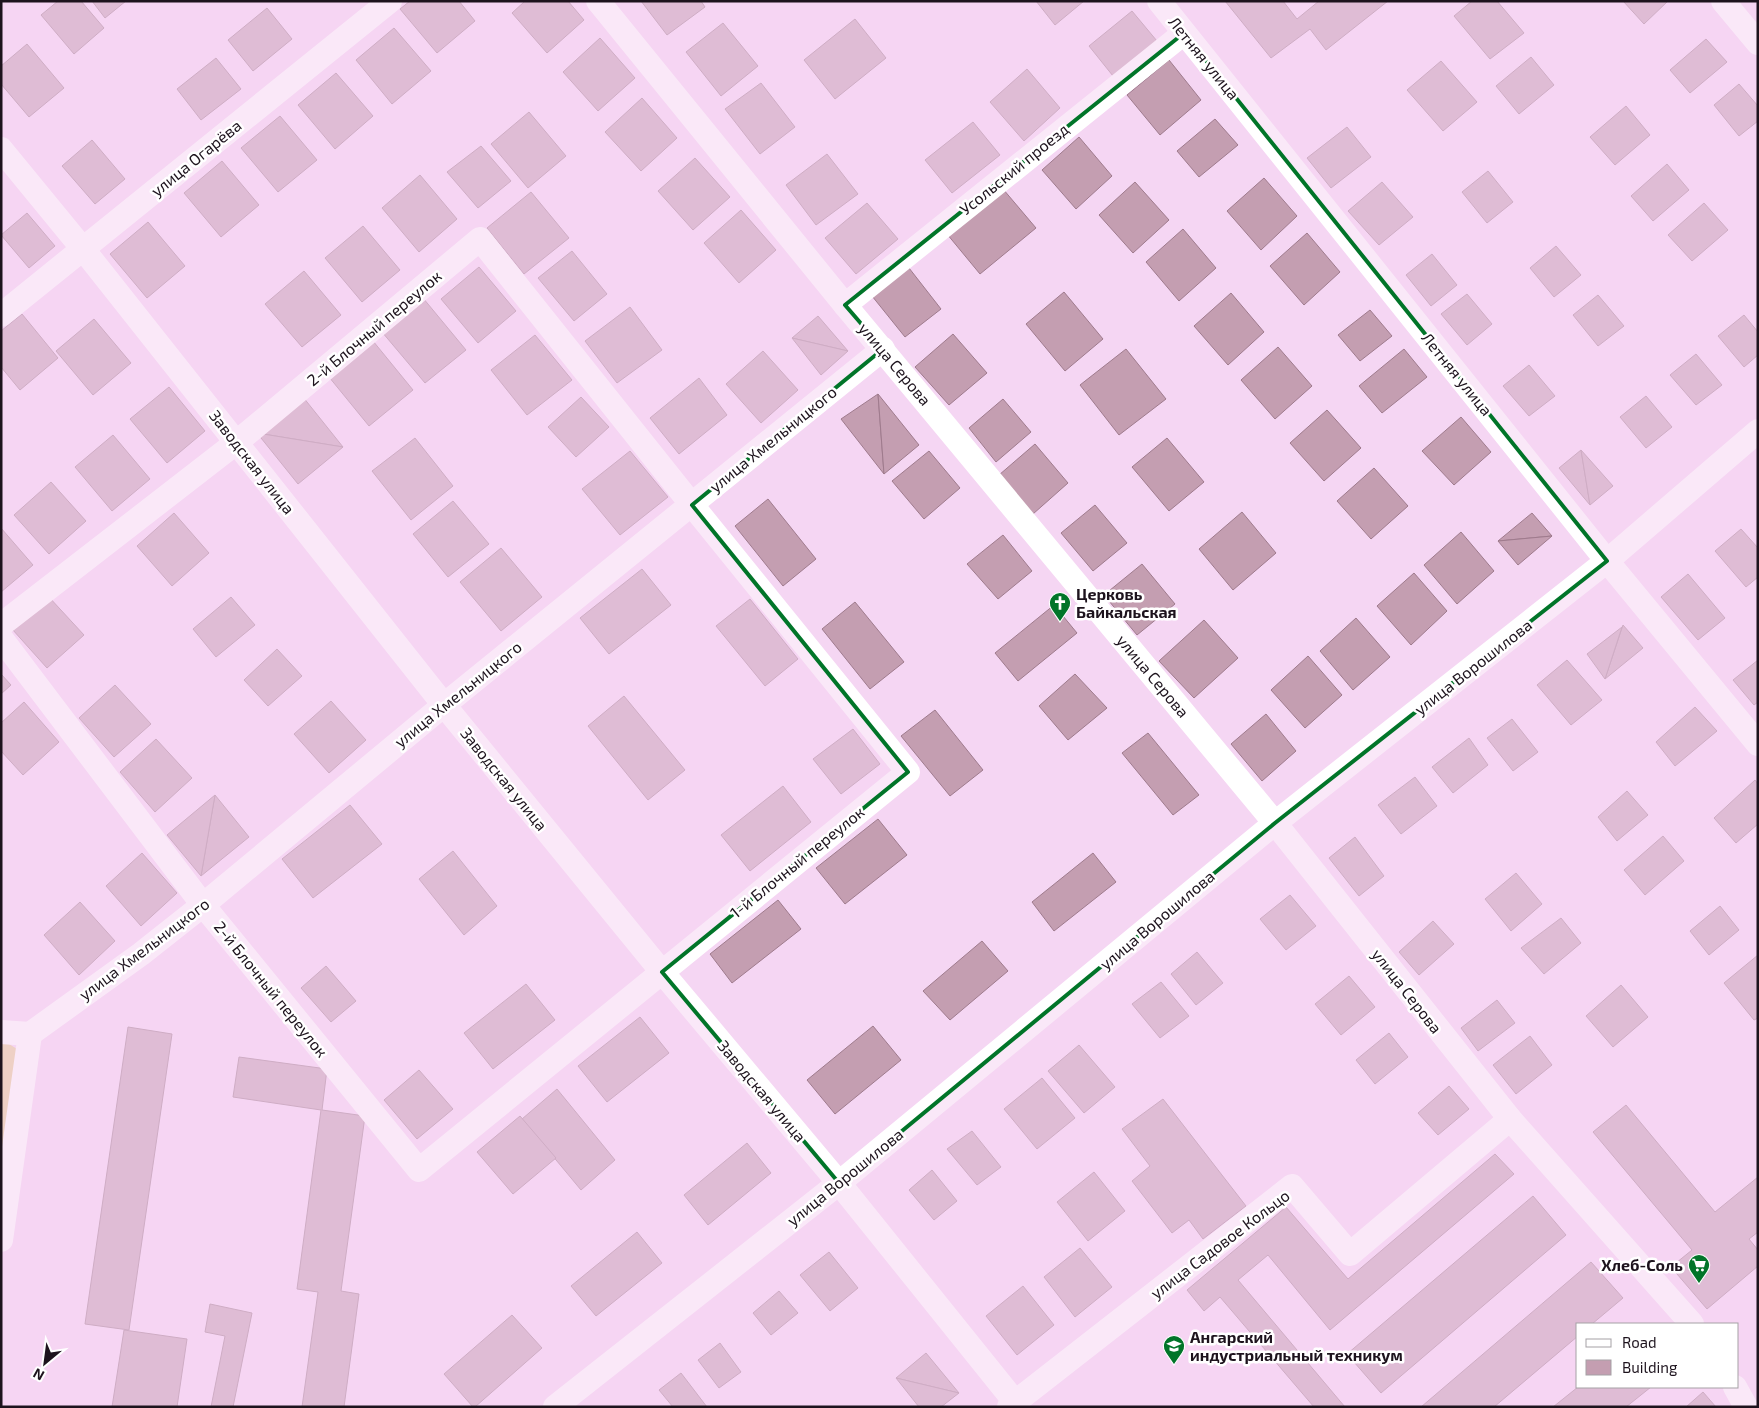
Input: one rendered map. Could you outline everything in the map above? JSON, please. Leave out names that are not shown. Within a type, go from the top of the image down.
[{"type":"street","name":"улица Огарёва","points":[[1,315],[390,1]]},
{"type":"street","name":"улица Серова","points":[[598,1],[846,305],[1275,823],[1510,1119],[1691,1323]]},
{"type":"street","name":"Летняя улица","points":[[1159,1],[1608,561],[1758,744]]},
{"type":"street","points":[[1723,1],[1758,42]]},
{"type":"street","name":"Усольский проезд","points":[[846,305],[1184,33]]},
{"type":"street","name":"Заводская улица","points":[[1,149],[237,442],[444,705],[662,972],[839,1183],[1012,1404]]},
{"type":"street","name":"2-й Блочный переулок","points":[[1,625],[237,442],[480,239],[692,505]]},
{"type":"street","name":"улица Хмельницкого","points":[[30,1034],[141,954],[203,905],[444,705],[884,349]]},
{"type":"street","name":"улица Ворошилова","points":[[555,1407],[839,1183],[1275,823],[1608,561],[1758,431]]},
{"type":"street","name":"1-й Блочный переулок","points":[[419,1170],[908,772],[692,505]]},
{"type":"street","name":"2-й Блочный переулок","points":[[1,638],[203,905],[419,1170]]},
{"type":"street","points":[[1,1032],[30,1034],[1,1240]]},
{"type":"street","name":"улица Садовое Кольцо","points":[[1012,1404],[1292,1186],[1350,1254],[1510,1119]]},
{"type":"street","points":[[1736,1388],[1746,1407]]},
{"type":"highlighted area","points":[[1184,33],[1607,561],[1275,823],[839,1183],[662,972],[908,772],[692,505],[883,349],[845,305]]},
{"type":"shaded area","points":[[1,1039],[17,1049],[1,1160]]},
{"type":"building","points":[[58,1],[81,1],[104,28],[74,54],[41,15]]},
{"type":"building","points":[[92,1],[126,1],[105,18]]},
{"type":"building","points":[[410,1],[459,1],[475,21],[437,53],[400,9]]},
{"type":"building","points":[[525,1],[568,1],[584,20],[547,53],[512,13]]},
{"type":"building","points":[[641,1],[701,1],[705,7],[667,35]]},
{"type":"building","points":[[1036,1],[1084,1],[1055,25]]},
{"type":"building","points":[[1225,1],[1283,1],[1297,19],[1319,1],[1388,1],[1326,50],[1310,29],[1271,58]]},
{"type":"building","points":[[1472,1],[1497,1],[1524,33],[1490,59],[1454,16]]},
{"type":"building","points":[[1623,1],[1668,1],[1644,24]]},
{"type":"building","points":[[267,8],[292,39],[253,71],[228,40]]},
{"type":"building","points":[[1132,11],[1157,41],[1113,76],[1089,46]]},
{"type":"building","points":[[855,19],[886,58],[835,99],[804,60]]},
{"type":"building","points":[[723,23],[758,66],[721,96],[686,52]]},
{"type":"building","points":[[394,28],[431,71],[392,104],[356,60]]},
{"type":"building","points":[[600,38],[635,78],[598,111],[563,72]]},
{"type":"building","points":[[1706,39],[1727,62],[1690,93],[1670,70]]},
{"type":"building","points":[[27,44],[64,88],[29,117],[1,84],[1,66]]},
{"type":"building","points":[[1531,57],[1554,85],[1519,114],[1496,86]]},
{"type":"building","points":[[216,58],[241,89],[201,120],[177,89]]},
{"type":"building","points":[[1169,60],[1201,100],[1160,135],[1127,95]]},
{"type":"building","points":[[1441,61],[1477,102],[1443,131],[1407,90]]},
{"type":"building","points":[[1027,69],[1060,108],[1024,141],[990,102]]},
{"type":"building","points":[[336,73],[373,116],[335,149],[298,105]]},
{"type":"building","points":[[761,83],[795,127],[760,154],[725,109]]},
{"type":"building","points":[[1739,84],[1758,106],[1758,121],[1739,136],[1714,105]]},
{"type":"building","points":[[642,98],[677,138],[641,171],[605,132]]},
{"type":"building","points":[[1626,106],[1650,135],[1615,165],[1590,137]]},
{"type":"building","points":[[529,112],[566,156],[528,188],[491,144]]},
{"type":"building","points":[[280,116],[317,160],[278,192],[241,148]]},
{"type":"building","points":[[1215,119],[1238,145],[1199,177],[1177,151]]},
{"type":"building","points":[[973,122],[1000,155],[952,193],[925,160]]},
{"type":"building","points":[[1347,127],[1371,157],[1331,188],[1307,158]]},
{"type":"building","points":[[1079,137],[1112,176],[1076,209],[1042,170]]},
{"type":"building","points":[[92,140],[125,179],[95,204],[62,166]]},
{"type":"building","points":[[481,146],[511,181],[478,208],[447,172]]},
{"type":"building","points":[[827,154],[858,194],[816,225],[786,185]]},
{"type":"building","points":[[695,158],[730,197],[693,230],[658,191]]},
{"type":"building","points":[[222,161],[259,205],[221,237],[184,193]]},
{"type":"building","points":[[1667,164],[1689,190],[1653,221],[1631,196]]},
{"type":"building","points":[[1488,171],[1513,202],[1487,223],[1462,192]]},
{"type":"building","points":[[420,175],[457,219],[419,252],[382,208]]},
{"type":"building","points":[[1264,178],[1297,216],[1261,250],[1227,211]]},
{"type":"building","points":[[1135,182],[1169,220],[1133,253],[1099,215]]},
{"type":"building","points":[[1382,182],[1413,217],[1379,245],[1348,211]]},
{"type":"building","points":[[1003,189],[1036,228],[980,274],[947,234]]},
{"type":"building","points":[[531,192],[569,238],[524,274],[487,228]]},
{"type":"building","points":[[867,203],[898,239],[856,274],[825,238]]},
{"type":"building","points":[[1704,203],[1728,230],[1692,261],[1668,235]]},
{"type":"building","points":[[741,210],[776,250],[739,283],[704,243]]},
{"type":"building","points":[[27,213],[55,246],[29,268],[1,235]]},
{"type":"building","points":[[148,222],[185,266],[147,298],[110,254]]},
{"type":"building","points":[[363,226],[400,270],[362,302],[325,258]]},
{"type":"building","points":[[1183,229],[1216,268],[1179,301],[1146,262]]},
{"type":"building","points":[[1307,233],[1340,272],[1304,305],[1270,266]]},
{"type":"building","points":[[1556,246],[1581,275],[1554,297],[1530,268]]},
{"type":"building","points":[[572,251],[607,294],[574,321],[538,278]]},
{"type":"building","points":[[1432,254],[1457,285],[1431,306],[1406,275]]},
{"type":"building","points":[[479,267],[516,311],[478,343],[441,299]]},
{"type":"building","points":[[909,268],[941,309],[905,337],[872,296]]},
{"type":"building","points":[[304,271],[341,315],[302,347],[265,304]]},
{"type":"building","points":[[1064,292],[1103,339],[1065,371],[1026,324]]},
{"type":"building","points":[[1231,293],[1264,332],[1228,365],[1194,326]]},
{"type":"building","points":[[1467,294],[1492,324],[1467,345],[1441,314]]},
{"type":"building","points":[[1598,295],[1624,326],[1598,346],[1573,315]]},
{"type":"building","points":[[423,298],[466,350],[425,383],[382,332]]},
{"type":"building","points":[[630,307],[662,350],[617,383],[585,341]]},
{"type":"building","points":[[1370,310],[1392,336],[1360,361],[1338,335]]},
{"type":"building","points":[[22,314],[58,358],[20,390],[1,367],[1,331]]},
{"type":"building","points":[[1744,315],[1758,332],[1758,355],[1744,367],[1718,336]]},
{"type":"building","points":[[818,316],[848,351],[792,338]]},
{"type":"building","points":[[94,319],[131,363],[93,395],[56,351]]},
{"type":"building","points":[[953,334],[987,373],[949,405],[915,367]]},
{"type":"building","points":[[535,335],[572,380],[527,415],[491,370]]},
{"type":"building","points":[[792,338],[848,351],[821,375]]},
{"type":"building","points":[[373,341],[413,390],[369,426],[329,377]]},
{"type":"building","points":[[1278,347],[1312,386],[1275,419],[1241,380]]},
{"type":"building","points":[[1126,349],[1166,399],[1119,435],[1080,385]]},
{"type":"building","points":[[1404,349],[1427,377],[1382,413],[1359,386]]},
{"type":"building","points":[[763,351],[798,390],[761,423],[726,384]]},
{"type":"building","points":[[1696,354],[1722,385],[1696,405],[1670,375]]},
{"type":"building","points":[[1529,365],[1555,396],[1529,416],[1503,386]]},
{"type":"building","points":[[699,378],[727,415],[679,454],[650,418]]},
{"type":"building","points":[[169,387],[205,431],[167,463],[130,419]]},
{"type":"building","points":[[878,394],[884,474],[841,419]]},
{"type":"building","points":[[878,394],[919,445],[884,474]]},
{"type":"building","points":[[1646,396],[1672,427],[1646,448],[1620,417]]},
{"type":"building","points":[[303,397],[343,447],[257,433]]},
{"type":"building","points":[[581,397],[609,427],[576,457],[548,427]]},
{"type":"building","points":[[1003,399],[1031,432],[996,462],[969,428]]},
{"type":"building","points":[[1327,410],[1361,448],[1324,481],[1290,443]]},
{"type":"building","points":[[1461,417],[1491,452],[1454,485],[1422,451]]},
{"type":"building","points":[[257,433],[343,447],[298,484]]},
{"type":"building","points":[[113,435],[150,479],[112,511],[75,467]]},
{"type":"building","points":[[415,438],[453,486],[411,520],[372,471]]},
{"type":"building","points":[[1167,438],[1204,482],[1169,511],[1132,467]]},
{"type":"building","points":[[1035,444],[1068,483],[1033,514],[999,475]]},
{"type":"building","points":[[1581,450],[1590,505],[1559,468]]},
{"type":"building","points":[[1581,450],[1613,486],[1590,505]]},
{"type":"building","points":[[630,451],[668,497],[620,535],[582,489]]},
{"type":"building","points":[[929,451],[960,488],[924,519],[892,481]]},
{"type":"building","points":[[1374,468],[1408,506],[1371,539],[1337,501]]},
{"type":"building","points":[[51,482],[86,521],[49,554],[14,515]]},
{"type":"building","points":[[768,499],[816,559],[783,586],[735,526]]},
{"type":"building","points":[[453,501],[489,544],[448,577],[413,534]]},
{"type":"building","points":[[1095,505],[1127,543],[1093,571],[1061,533]]},
{"type":"building","points":[[1242,512],[1276,553],[1233,590],[1199,549]]},
{"type":"building","points":[[174,513],[209,553],[172,586],[137,546]]},
{"type":"building","points":[[1532,513],[1552,536],[1498,541]]},
{"type":"building","points":[[1,528],[33,565],[1,592]]},
{"type":"building","points":[[1741,529],[1758,548],[1758,577],[1746,587],[1715,551]]},
{"type":"building","points":[[1461,532],[1494,571],[1457,604],[1424,565]]},
{"type":"building","points":[[1003,535],[1032,571],[998,599],[967,564]]},
{"type":"building","points":[[1552,536],[1518,565],[1498,541]]},
{"type":"building","points":[[501,548],[542,597],[501,631],[460,582]]},
{"type":"building","points":[[1142,564],[1175,604],[1137,635],[1104,595]]},
{"type":"building","points":[[642,569],[671,605],[609,654],[580,618]]},
{"type":"building","points":[[1414,573],[1447,611],[1411,645],[1377,606]]},
{"type":"building","points":[[1688,574],[1725,618],[1698,640],[1661,597]]},
{"type":"building","points":[[48,596],[84,635],[47,668],[12,629]]},
{"type":"building","points":[[231,597],[255,625],[216,657],[193,629]]},
{"type":"building","points":[[750,599],[798,659],[765,686],[716,626]]},
{"type":"building","points":[[855,602],[904,662],[870,689],[822,629]]},
{"type":"building","points":[[1054,605],[1077,633],[1018,681],[995,653]]},
{"type":"building","points":[[1356,618],[1390,657],[1353,690],[1320,651]]},
{"type":"building","points":[[1204,620],[1238,658],[1194,698],[1159,661]]},
{"type":"building","points":[[1623,625],[1643,648],[1605,679]]},
{"type":"building","points":[[1622,627],[1605,679],[1587,654]]},
{"type":"building","points":[[277,649],[302,676],[268,706],[244,680]]},
{"type":"building","points":[[1308,656],[1342,695],[1305,728],[1271,690]]},
{"type":"building","points":[[1567,660],[1602,700],[1571,725],[1537,685]]},
{"type":"building","points":[[1758,660],[1758,702],[1754,705],[1733,680]]},
{"type":"building","points":[[1,674],[11,685],[1,694]]},
{"type":"building","points":[[1075,674],[1107,708],[1068,740],[1039,706]]},
{"type":"building","points":[[115,685],[151,724],[114,757],[79,718]]},
{"type":"building","points":[[624,696],[685,770],[648,800],[588,726]]},
{"type":"building","points":[[331,701],[366,740],[329,773],[294,734]]},
{"type":"building","points":[[24,702],[59,742],[23,775],[1,751],[1,723]]},
{"type":"building","points":[[1695,707],[1717,731],[1675,766],[1656,742]]},
{"type":"building","points":[[935,710],[983,770],[950,796],[901,736]]},
{"type":"building","points":[[1266,714],[1296,751],[1262,781],[1231,744]]},
{"type":"building","points":[[1512,719],[1538,752],[1513,771],[1487,738]]},
{"type":"building","points":[[853,729],[880,764],[841,794],[813,759]]},
{"type":"building","points":[[1148,733],[1199,795],[1173,815],[1122,753]]},
{"type":"building","points":[[1469,738],[1488,765],[1453,793],[1432,767]]},
{"type":"building","points":[[156,739],[192,778],[155,812],[120,772]]},
{"type":"building","points":[[1415,777],[1437,806],[1401,834],[1378,805]]},
{"type":"building","points":[[1755,780],[1758,784],[1758,824],[1736,843],[1714,818]]},
{"type":"building","points":[[783,786],[811,822],[750,871],[721,835]]},
{"type":"building","points":[[1627,791],[1648,815],[1617,841],[1598,817]]},
{"type":"building","points":[[215,795],[249,837],[201,876]]},
{"type":"building","points":[[215,795],[201,876],[167,835]]},
{"type":"building","points":[[350,805],[382,844],[313,898],[282,859]]},
{"type":"building","points":[[878,819],[907,855],[845,904],[816,868]]},
{"type":"building","points":[[1663,836],[1684,861],[1645,895],[1624,870]]},
{"type":"building","points":[[1355,837],[1384,876],[1359,896],[1329,858]]},
{"type":"building","points":[[453,851],[497,906],[464,935],[419,879]]},
{"type":"building","points":[[142,853],[177,893],[141,926],[106,886]]},
{"type":"building","points":[[1093,853],[1116,882],[1054,931],[1032,902]]},
{"type":"building","points":[[1516,873],[1542,904],[1511,931],[1485,899]]},
{"type":"building","points":[[1290,895],[1316,926],[1286,950],[1260,919]]},
{"type":"building","points":[[778,900],[801,929],[732,983],[710,954]]},
{"type":"building","points":[[80,902],[115,941],[79,975],[44,935]]},
{"type":"building","points":[[1720,906],[1739,930],[1709,955],[1690,931]]},
{"type":"building","points":[[1561,918],[1581,943],[1544,974],[1521,948]]},
{"type":"building","points":[[1433,921],[1454,944],[1419,975],[1399,952]]},
{"type":"building","points":[[982,941],[1008,971],[950,1020],[923,991]]},
{"type":"building","points":[[1197,952],[1223,983],[1196,1005],[1171,974]]},
{"type":"building","points":[[1758,955],[1758,1018],[1754,1020],[1724,983]]},
{"type":"building","points":[[326,966],[356,1001],[331,1022],[301,988]]},
{"type":"building","points":[[1349,976],[1375,1007],[1341,1035],[1315,1004]]},
{"type":"building","points":[[1161,982],[1189,1016],[1160,1038],[1132,1004]]},
{"type":"building","points":[[526,984],[555,1020],[493,1069],[464,1033]]},
{"type":"building","points":[[1621,985],[1648,1017],[1613,1047],[1586,1016]]},
{"type":"building","points":[[1497,1000],[1515,1023],[1478,1051],[1461,1028]]},
{"type":"building","points":[[640,1017],[669,1053],[607,1102],[578,1066]]},
{"type":"building","points":[[873,1026],[901,1060],[835,1114],[807,1080]]},
{"type":"building","points":[[128,1027],[172,1034],[129,1330],[85,1324]]},
{"type":"building","points":[[1389,1033],[1408,1057],[1375,1084],[1356,1060]]},
{"type":"building","points":[[1530,1036],[1552,1065],[1516,1094],[1493,1065]]},
{"type":"building","points":[[1079,1045],[1115,1087],[1084,1113],[1048,1071]]},
{"type":"building","points":[[239,1057],[327,1069],[322,1110],[365,1116],[341,1291],[359,1294],[344,1407],[302,1407],[318,1292],[297,1289],[321,1110],[233,1097]]},
{"type":"building","points":[[419,1070],[453,1109],[417,1139],[384,1100]]},
{"type":"building","points":[[1042,1078],[1075,1118],[1037,1149],[1004,1109]]},
{"type":"building","points":[[1449,1086],[1469,1109],[1438,1135],[1418,1113]]},
{"type":"building","points":[[557,1089],[615,1160],[581,1190],[522,1119]]},
{"type":"building","points":[[1163,1099],[1246,1206],[1203,1239],[1189,1220],[1172,1233],[1132,1181],[1150,1166],[1122,1129]]},
{"type":"building","points":[[1626,1105],[1715,1212],[1758,1177],[1758,1232],[1749,1239],[1758,1250],[1758,1266],[1707,1309],[1671,1267],[1692,1250],[1593,1132]]},
{"type":"building","points":[[520,1116],[556,1158],[513,1194],[477,1152]]},
{"type":"building","points":[[972,1131],[1001,1167],[977,1185],[947,1149]]},
{"type":"building","points":[[747,1143],[771,1173],[708,1225],[684,1195]]},
{"type":"building","points":[[1495,1154],[1514,1174],[1330,1330],[1268,1255],[1238,1280],[1345,1407],[1314,1407],[1220,1297],[1204,1311],[1187,1290],[1286,1207],[1348,1279]]},
{"type":"building","points":[[932,1170],[957,1201],[934,1220],[909,1190]]},
{"type":"building","points":[[1094,1172],[1125,1211],[1088,1241],[1057,1202]]},
{"type":"building","points":[[1533,1196],[1566,1235],[1381,1393],[1347,1354]]},
{"type":"building","points":[[637,1232],[662,1263],[596,1316],[571,1286]]},
{"type":"building","points":[[1080,1248],[1112,1287],[1075,1317],[1044,1277]]},
{"type":"building","points":[[829,1252],[858,1288],[830,1311],[800,1275]]},
{"type":"building","points":[[1591,1262],[1623,1298],[1593,1323],[1576,1323],[1576,1338],[1494,1407],[1421,1407]]},
{"type":"building","points":[[1023,1286],[1054,1325],[1017,1355],[986,1316]]},
{"type":"building","points":[[779,1291],[798,1313],[771,1335],[753,1313]]},
{"type":"building","points":[[210,1304],[252,1313],[233,1407],[211,1407],[225,1336],[205,1332]]},
{"type":"building","points":[[512,1315],[542,1348],[473,1407],[444,1374]]},
{"type":"building","points":[[124,1330],[187,1339],[177,1407],[112,1407]]},
{"type":"building","points":[[720,1343],[741,1372],[719,1388],[698,1360]]},
{"type":"building","points":[[926,1353],[959,1393],[896,1378]]},
{"type":"building","points":[[681,1373],[707,1407],[673,1407],[659,1390]]},
{"type":"building","points":[[896,1378],[959,1393],[941,1407],[919,1407]]},
{"type":"building","points":[[1577,1388],[1650,1388],[1626,1407],[1553,1407]]},
{"type":"building","points":[[1703,1392],[1716,1407],[1686,1407]]},
{"type":"place","name":"Церковь Байкальская","points":[[1060,622]]},
{"type":"place","name":"Хлеб-Соль","points":[[1699,1284]]},
{"type":"place","name":"Ангарский индустриальный техникум","points":[[1174,1365]]}]
